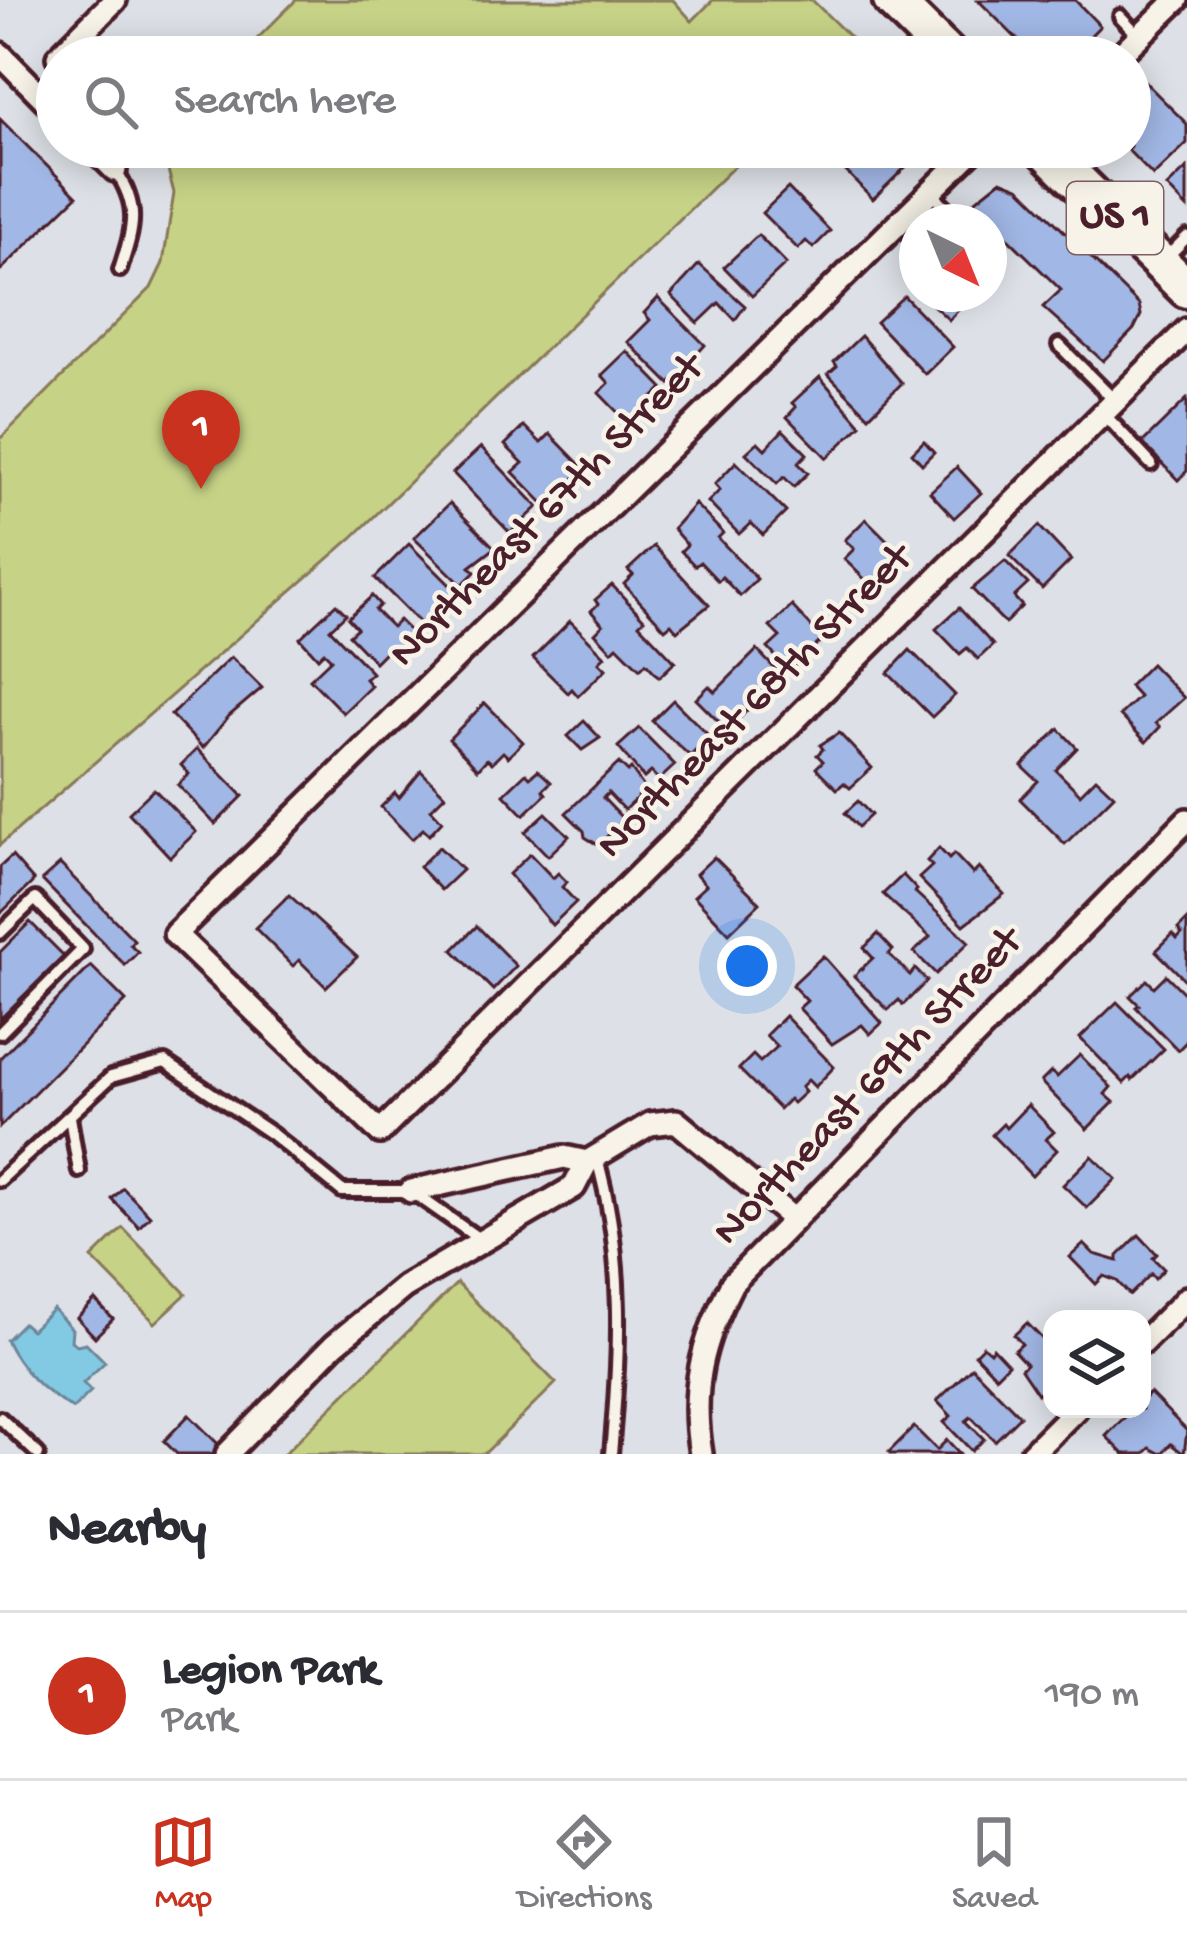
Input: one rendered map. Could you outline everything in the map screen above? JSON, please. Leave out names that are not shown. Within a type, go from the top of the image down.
[{"type":"main road","points":[[895,1],[929,36]]},
{"type":"main road","name":"US 1","points":[[1067,168],[1178,263]]},
{"type":"street","points":[[80,36],[116,0]]},
{"type":"street","points":[[1139,36],[1177,5]]},
{"type":"street","points":[[0,54],[36,91]]},
{"type":"street","points":[[30,85],[36,79]]},
{"type":"street","name":"Northeast 67th Street","points":[[380,1132],[175,934],[954,168]]},
{"type":"street","name":"Northeast 68th Street","points":[[380,1132],[1187,329]]},
{"type":"street","name":"Northeast 69th Street","points":[[701,1454],[694,1414],[700,1364],[712,1322],[732,1283],[1187,820]]},
{"type":"street","points":[[227,1454],[334,1345],[404,1288],[574,1186],[592,1161],[650,1124],[676,1121],[792,1219]]},
{"type":"street","points":[[411,1191],[564,1157],[592,1161]]},
{"type":"street","points":[[1151,1334],[1187,1298]]},
{"type":"street","points":[[1031,1454],[1067,1418]]},
{"type":"lane","points":[[1120,16],[1139,36]]},
{"type":"lane","points":[[115,170],[131,195],[133,231],[120,270]]},
{"type":"lane","points":[[929,191],[942,204]]},
{"type":"lane","points":[[1059,346],[1151,464]]},
{"type":"lane","points":[[0,933],[35,899],[83,949],[0,1034]]},
{"type":"lane","points":[[0,1180],[111,1077],[165,1062],[272,1134],[342,1191],[411,1191],[482,1240]]},
{"type":"lane","points":[[70,1117],[79,1171]]},
{"type":"lane","points":[[592,1161],[610,1207],[621,1346],[611,1454]]},
{"type":"lane","points":[[0,1418],[38,1454]]},
{"type":"green space","points":[[296,0],[673,0],[692,21],[713,0],[812,0],[849,36],[260,36]]},
{"type":"green space","points":[[167,168],[732,168],[352,538],[0,845],[0,439],[151,288],[163,263],[174,193]]},
{"type":"green space","points":[[123,1228],[186,1294],[155,1323],[92,1258]]},
{"type":"green space","points":[[457,1283],[556,1383],[484,1454],[284,1454]]},
{"type":"water","points":[[53,1309],[72,1329],[71,1341],[86,1343],[105,1362],[83,1383],[91,1391],[73,1409],[34,1380],[6,1340],[23,1323],[31,1330]]},
{"type":"building","points":[[978,0],[1075,0],[1100,26],[1090,36],[1014,36]]},
{"type":"building","points":[[1151,88],[1187,124],[1187,143],[1153,176],[1145,168],[1151,168]]},
{"type":"building","points":[[0,119],[36,155],[36,168],[49,168],[77,196],[0,271]]},
{"type":"building","points":[[843,168],[905,168],[873,199]]},
{"type":"building","points":[[1187,168],[1187,208],[1167,187]]},
{"type":"building","points":[[1001,180],[1019,187],[1139,305],[1141,315],[1134,329],[1103,361],[1043,307],[1061,290],[1007,237],[1007,204],[972,203]]},
{"type":"building","points":[[788,188],[830,231],[813,248],[806,241],[798,249],[762,213]]},
{"type":"building","points":[[758,235],[786,264],[752,296],[724,267]]},
{"type":"building","points":[[699,264],[745,306],[735,320],[719,303],[698,323],[671,295]]},
{"type":"building","points":[[658,298],[705,345],[670,384],[628,342],[650,320],[644,313]]},
{"type":"building","points":[[899,301],[899,312],[919,312],[953,347],[925,374],[876,322]]},
{"type":"building","points":[[861,336],[902,383],[869,416],[828,374]]},
{"type":"building","points":[[627,351],[663,388],[627,422],[599,393],[609,383],[602,375]]},
{"type":"building","points":[[820,377],[861,425],[827,458],[787,417],[796,407],[792,403]]},
{"type":"building","points":[[1187,399],[1187,471],[1178,480],[1142,443]]},
{"type":"building","points":[[524,426],[541,443],[550,434],[584,469],[546,506],[513,472],[523,463],[505,445]]},
{"type":"building","points":[[783,430],[807,454],[798,463],[808,473],[794,487],[784,477],[777,484],[746,453],[758,442],[765,449]]},
{"type":"building","points":[[924,441],[934,452],[922,464],[912,453]]},
{"type":"building","points":[[481,447],[538,507],[510,533],[453,473]]},
{"type":"building","points":[[736,462],[786,512],[763,535],[751,523],[739,534],[708,502],[720,490],[715,484]]},
{"type":"building","points":[[957,467],[981,493],[954,518],[930,492]]},
{"type":"building","points":[[450,503],[495,548],[470,567],[475,572],[462,585],[414,538]]},
{"type":"building","points":[[695,504],[723,533],[718,538],[757,579],[740,596],[722,577],[718,581],[681,551],[687,545],[673,529]]},
{"type":"building","points":[[866,519],[908,561],[878,592],[844,559],[854,549],[845,540]]},
{"type":"building","points":[[1039,526],[1071,560],[1042,589],[1009,556]]},
{"type":"building","points":[[409,544],[457,592],[441,608],[437,604],[432,609],[436,614],[423,626],[375,578]]},
{"type":"building","points":[[654,546],[709,605],[677,631],[671,624],[665,629],[624,584],[633,575],[628,570]]},
{"type":"building","points":[[1005,561],[1028,584],[1014,597],[1022,606],[1005,623],[972,589]]},
{"type":"building","points":[[612,585],[644,619],[639,624],[675,662],[659,677],[646,663],[640,669],[617,646],[612,651],[595,633],[603,625],[591,611],[598,604],[595,600]]},
{"type":"building","points":[[372,596],[380,605],[375,610],[392,627],[399,620],[417,638],[396,658],[388,649],[375,662],[349,635],[357,628],[348,618]]},
{"type":"building","points":[[336,604],[346,614],[330,629],[372,673],[365,679],[371,686],[343,713],[310,679],[331,659],[324,652],[318,658],[300,638]]},
{"type":"building","points":[[792,606],[823,639],[789,671],[768,648],[780,637],[770,627]]},
{"type":"building","points":[[959,608],[993,645],[978,659],[967,648],[960,654],[936,629]]},
{"type":"building","points":[[570,621],[605,656],[599,662],[606,669],[578,696],[572,689],[568,693],[533,658]]},
{"type":"building","points":[[757,650],[777,671],[770,678],[773,682],[728,731],[696,699],[709,686],[715,692]]},
{"type":"building","points":[[910,650],[955,695],[932,717],[888,673]]},
{"type":"building","points":[[231,657],[262,688],[229,716],[203,748],[171,715]]},
{"type":"building","points":[[1151,664],[1184,698],[1156,723],[1160,727],[1146,742],[1120,715],[1139,697],[1129,686]]},
{"type":"building","points":[[673,700],[710,737],[690,756],[652,721]]},
{"type":"building","points":[[485,703],[523,742],[508,757],[503,752],[478,769],[449,739]]},
{"type":"building","points":[[584,721],[600,738],[582,750],[568,736]]},
{"type":"building","points":[[639,728],[675,765],[659,780],[651,772],[644,778],[618,747]]},
{"type":"building","points":[[1059,729],[1077,748],[1056,770],[1080,794],[1096,778],[1114,795],[1065,844],[1020,799],[1038,781],[1022,766]]},
{"type":"building","points":[[839,733],[872,768],[850,788],[844,783],[837,789],[816,768],[823,761],[817,755],[823,749],[820,745]]},
{"type":"building","points":[[197,749],[243,796],[215,824],[178,785],[189,774],[181,765]]},
{"type":"building","points":[[619,763],[628,772],[631,769],[648,793],[624,810],[608,793],[603,798],[624,820],[598,845],[566,813]]},
{"type":"building","points":[[538,770],[551,782],[543,790],[546,794],[524,815],[504,794],[526,773],[530,777]]},
{"type":"building","points":[[421,771],[445,795],[431,809],[442,821],[429,835],[423,829],[412,839],[381,807],[395,793],[399,798]]},
{"type":"building","points":[[154,789],[196,832],[170,857],[129,813]]},
{"type":"building","points":[[858,801],[871,815],[858,827],[845,813]]},
{"type":"building","points":[[546,813],[569,836],[548,856],[525,832]]},
{"type":"building","points":[[439,847],[462,870],[441,890],[419,867]]},
{"type":"building","points":[[939,848],[949,859],[954,854],[973,874],[979,868],[1004,894],[964,925],[919,878],[932,866],[927,861]]},
{"type":"building","points":[[530,854],[553,878],[558,873],[567,882],[562,887],[576,902],[552,925],[509,874]]},
{"type":"building","points":[[12,856],[34,881],[0,914],[0,867]]},
{"type":"building","points":[[714,857],[760,903],[729,933],[694,896],[706,885],[696,874]]},
{"type":"building","points":[[60,864],[134,940],[130,944],[138,952],[125,965],[42,880]]},
{"type":"building","points":[[903,875],[969,942],[936,974],[914,952],[930,937],[883,894]]},
{"type":"building","points":[[289,895],[357,957],[326,987],[299,960],[293,966],[255,928]]},
{"type":"building","points":[[1187,920],[1187,982],[1156,951],[1173,934],[1177,939],[1182,934],[1178,929]]},
{"type":"building","points":[[30,922],[64,956],[0,1019],[0,952]]},
{"type":"building","points":[[477,926],[516,966],[493,990],[453,950]]},
{"type":"building","points":[[878,934],[893,950],[889,954],[910,975],[915,969],[927,981],[903,1005],[899,1000],[888,1010],[854,976],[873,958],[864,948]]},
{"type":"building","points":[[823,956],[882,1023],[870,1034],[862,1025],[832,1044],[799,1008],[807,1001],[792,985]]},
{"type":"building","points":[[91,966],[126,1001],[0,1127],[0,1058]]},
{"type":"building","points":[[1166,975],[1187,996],[1187,1041],[1178,1050],[1130,996],[1147,980],[1154,987]]},
{"type":"building","points":[[1117,1002],[1164,1049],[1124,1083],[1080,1038]]},
{"type":"building","points":[[785,1016],[834,1067],[815,1087],[808,1080],[801,1087],[805,1092],[779,1109],[739,1069],[753,1055],[760,1062],[777,1047],[766,1035]]},
{"type":"building","points":[[1080,1055],[1111,1087],[1105,1094],[1114,1102],[1087,1129],[1041,1082],[1051,1072],[1057,1077]]},
{"type":"building","points":[[1028,1105],[1054,1132],[1046,1139],[1057,1150],[1032,1176],[992,1135]]},
{"type":"building","points":[[1092,1156],[1116,1179],[1087,1208],[1063,1185]]},
{"type":"building","points":[[123,1188],[150,1216],[139,1227],[112,1199]]},
{"type":"building","points":[[1139,1235],[1164,1269],[1155,1279],[1151,1274],[1130,1295],[1117,1281],[1104,1276],[1096,1284],[1070,1257],[1084,1244],[1094,1254],[1118,1261]]},
{"type":"building","points":[[95,1300],[113,1319],[95,1337],[77,1318]]},
{"type":"building","points":[[1027,1323],[1043,1340],[1043,1390],[1038,1394],[1021,1369],[1026,1364],[1014,1351],[1022,1344],[1014,1335]]},
{"type":"building","points":[[983,1346],[990,1352],[993,1348],[1008,1364],[996,1376],[975,1354]]},
{"type":"building","points":[[972,1367],[1020,1416],[995,1441],[971,1417],[966,1421],[984,1439],[972,1451],[944,1422],[951,1416],[937,1401]]},
{"type":"building","points":[[1151,1394],[1187,1431],[1184,1454],[1171,1444],[1161,1454],[1150,1448],[1144,1454],[1124,1454],[1106,1436],[1124,1418],[1151,1418]]},
{"type":"building","points":[[189,1415],[224,1450],[221,1454],[177,1454],[164,1441]]},
{"type":"building","points":[[914,1427],[937,1450],[947,1440],[960,1454],[891,1454]]},
{"type":"place","name":"Legion Park","points":[[201,489]]}]
